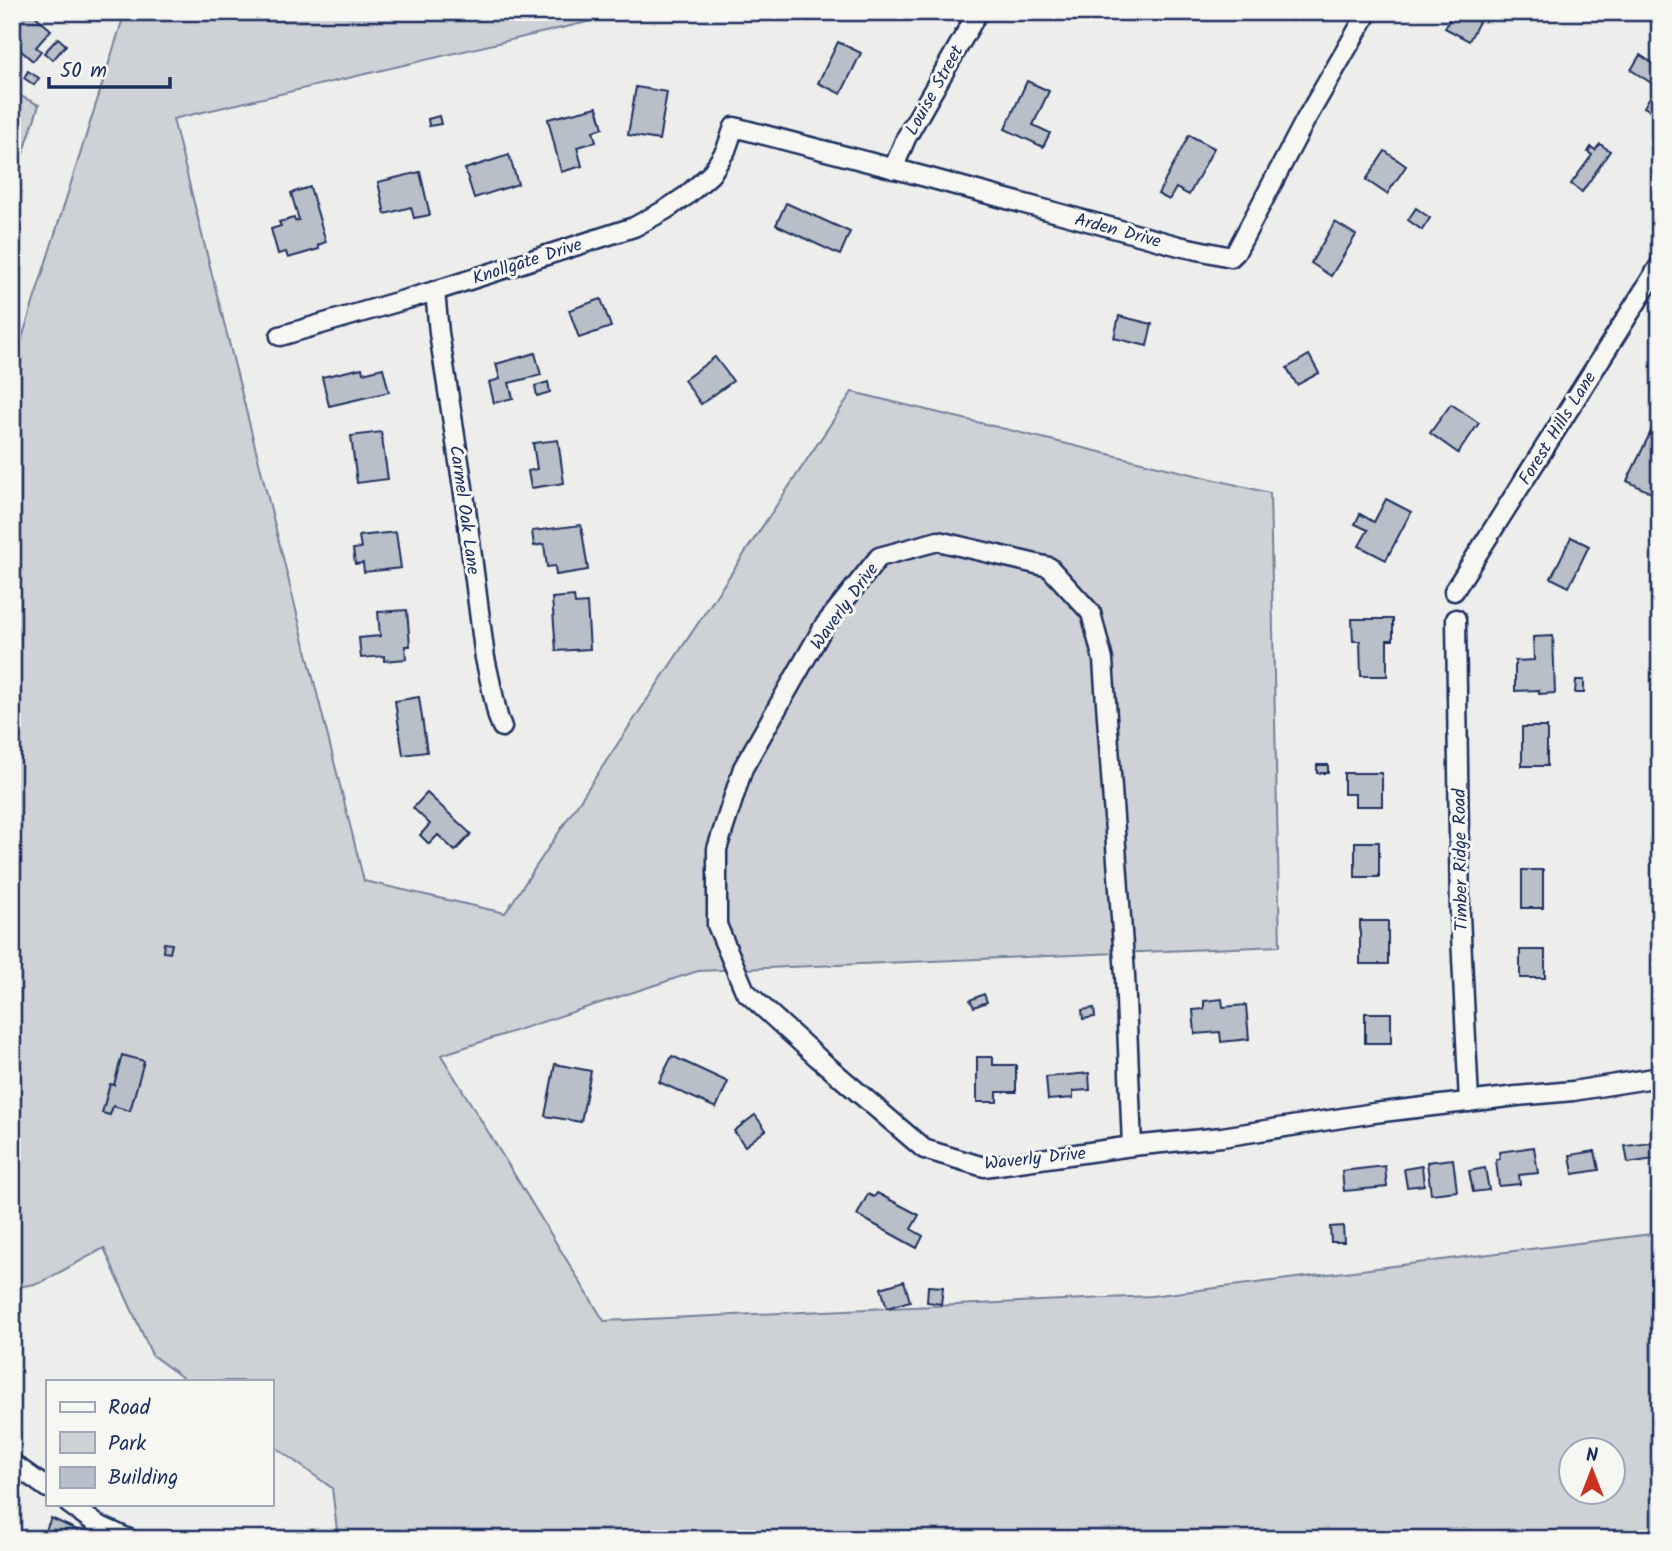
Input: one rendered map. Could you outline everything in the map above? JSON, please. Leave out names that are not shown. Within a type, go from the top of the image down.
[{"type":"street","name":"Louise Street","points":[[892,169],[906,138],[978,12]]},
{"type":"street","name":"Arden Drive","points":[[734,127],[1179,246],[1231,257],[1368,12]]},
{"type":"street","name":"Knollgate Drive","points":[[280,336],[435,291],[634,226],[686,196],[711,174],[726,150],[734,127]]},
{"type":"street","name":"Forest Hills Lane","points":[[1454,591],[1660,265]]},
{"type":"street","name":"Carmel Oak Lane","points":[[435,291],[485,658],[502,727]]},
{"type":"street","name":"Waverly Drive","points":[[1132,1146],[1125,975],[1103,660],[1091,613],[1049,567],[938,541],[879,557],[824,626],[743,768],[717,849],[717,925],[745,991],[817,1057],[925,1149],[984,1167],[1132,1146],[1222,1137],[1374,1114],[1573,1091],[1660,1077]]},
{"type":"street","name":"Timber Ridge Road","points":[[1457,619],[1460,915],[1469,1102]]},
{"type":"street","points":[[12,1462],[46,1487]]},
{"type":"street","points":[[72,1506],[98,1525],[129,1539]]},
{"type":"green space","points":[[125,12],[630,12],[173,119],[364,881],[505,913],[852,392],[1270,493],[1280,946],[698,971],[441,1055],[604,1321],[1151,1296],[1660,1233],[1660,1539],[338,1539],[332,1488],[273,1445],[273,1380],[186,1380],[152,1355],[104,1248],[40,1283],[12,1288],[12,370]]},
{"type":"green space","points":[[12,92],[39,105],[12,188]]},
{"type":"building","points":[[22,12],[31,12],[51,30],[36,47],[41,51],[33,61],[12,43],[12,23]]},
{"type":"building","points":[[1453,12],[1484,12],[1469,41],[1445,28]]},
{"type":"building","points":[[58,38],[66,45],[53,60],[44,53]]},
{"type":"building","points":[[838,42],[861,53],[841,94],[818,83]]},
{"type":"building","points":[[1640,55],[1660,68],[1660,116],[1644,107],[1656,86],[1631,70]]},
{"type":"building","points":[[28,71],[39,78],[34,85],[24,78]]},
{"type":"building","points":[[1027,81],[1049,91],[1033,125],[1050,133],[1043,147],[1005,129]]},
{"type":"building","points":[[636,87],[667,92],[659,140],[628,135]]},
{"type":"building","points":[[597,107],[603,128],[593,131],[596,142],[577,147],[582,166],[561,172],[548,119]]},
{"type":"building","points":[[439,116],[441,124],[429,126],[428,119]]},
{"type":"building","points":[[1189,135],[1214,148],[1189,195],[1176,188],[1169,200],[1158,194]]},
{"type":"building","points":[[1600,144],[1610,151],[1582,192],[1571,184],[1592,155],[1588,152],[1591,147],[1595,150]]},
{"type":"building","points":[[1385,151],[1406,166],[1387,194],[1366,180]]},
{"type":"building","points":[[509,155],[518,184],[474,198],[465,169]]},
{"type":"building","points":[[420,172],[430,215],[414,218],[411,207],[385,214],[378,182]]},
{"type":"building","points":[[310,187],[326,242],[318,245],[319,249],[288,258],[286,252],[278,254],[271,229],[281,226],[279,222],[294,218],[295,221],[299,220],[291,193]]},
{"type":"building","points":[[786,203],[850,232],[840,255],[776,225]]},
{"type":"building","points":[[1416,208],[1430,218],[1422,230],[1408,220]]},
{"type":"building","points":[[1335,222],[1356,235],[1331,276],[1311,263]]},
{"type":"building","points":[[601,299],[611,327],[579,338],[569,310]]},
{"type":"building","points":[[1119,316],[1152,324],[1147,346],[1114,338]]},
{"type":"building","points":[[535,353],[541,375],[509,383],[513,398],[494,403],[489,382],[500,379],[496,364]]},
{"type":"building","points":[[1309,355],[1319,373],[1297,385],[1287,368]]},
{"type":"building","points":[[715,357],[733,381],[701,404],[684,380]]},
{"type":"building","points":[[362,368],[363,373],[383,368],[389,392],[329,406],[322,377]]},
{"type":"building","points":[[548,382],[550,392],[537,396],[535,386]]},
{"type":"building","points":[[1451,404],[1479,423],[1458,453],[1430,433]]},
{"type":"building","points":[[1655,423],[1660,426],[1660,480],[1653,494],[1627,481]]},
{"type":"building","points":[[381,432],[388,479],[357,483],[351,436]]},
{"type":"building","points":[[558,440],[564,483],[531,488],[528,471],[537,469],[533,443]]},
{"type":"building","points":[[1386,499],[1411,512],[1386,560],[1359,546],[1368,530],[1355,524],[1360,514],[1374,522]]},
{"type":"building","points":[[581,525],[588,570],[556,575],[555,566],[547,567],[544,544],[534,546],[532,531]]},
{"type":"building","points":[[396,532],[401,568],[364,572],[363,563],[355,564],[353,549],[361,548],[359,536]]},
{"type":"building","points":[[1571,537],[1589,546],[1569,587],[1551,578]]},
{"type":"building","points":[[574,596],[575,604],[587,603],[590,649],[556,651],[552,598]]},
{"type":"building","points":[[407,610],[410,646],[405,646],[406,659],[384,661],[384,656],[361,658],[359,638],[380,636],[378,612]]},
{"type":"building","points":[[1352,619],[1393,619],[1393,640],[1387,640],[1387,676],[1361,676],[1360,641],[1353,641]]},
{"type":"building","points":[[1553,636],[1555,693],[1539,694],[1539,690],[1515,691],[1515,661],[1534,660],[1533,637]]},
{"type":"building","points":[[1576,680],[1584,680],[1584,693],[1575,693]]},
{"type":"building","points":[[419,697],[427,752],[403,755],[395,701]]},
{"type":"building","points":[[1522,727],[1547,727],[1547,766],[1522,766]]},
{"type":"building","points":[[1317,765],[1328,765],[1328,773],[1317,773]]},
{"type":"building","points":[[1344,773],[1382,773],[1382,806],[1355,806],[1355,794],[1344,794]]},
{"type":"building","points":[[427,793],[471,834],[455,851],[438,835],[429,844],[420,835],[430,824],[413,808]]},
{"type":"building","points":[[1355,842],[1379,842],[1379,877],[1355,877]]},
{"type":"building","points":[[1522,870],[1543,870],[1543,908],[1522,908]]},
{"type":"building","points":[[1360,921],[1388,921],[1388,964],[1360,964]]},
{"type":"building","points":[[164,943],[172,944],[170,953],[163,952]]},
{"type":"building","points":[[1520,950],[1545,950],[1545,978],[1520,978]]},
{"type":"building","points":[[984,994],[987,1002],[974,1007],[970,1000]]},
{"type":"building","points":[[1222,999],[1223,1007],[1246,1005],[1249,1039],[1221,1042],[1220,1032],[1195,1034],[1193,1010],[1204,1009],[1204,1001]]},
{"type":"building","points":[[1094,1008],[1095,1017],[1083,1019],[1082,1010]]},
{"type":"building","points":[[1365,1013],[1391,1013],[1391,1043],[1365,1043]]},
{"type":"building","points":[[122,1055],[144,1061],[130,1111],[113,1106],[110,1115],[102,1113],[110,1084],[114,1085]]},
{"type":"building","points":[[672,1056],[728,1082],[716,1108],[659,1082]]},
{"type":"building","points":[[977,1057],[993,1057],[993,1065],[1016,1065],[1016,1092],[997,1092],[997,1102],[977,1102]]},
{"type":"building","points":[[555,1064],[591,1071],[581,1122],[545,1116]]},
{"type":"building","points":[[1089,1073],[1090,1090],[1073,1091],[1073,1098],[1048,1100],[1046,1077]]},
{"type":"building","points":[[755,1115],[766,1130],[745,1146],[734,1131]]},
{"type":"building","points":[[1660,1142],[1660,1158],[1628,1163],[1625,1146]]},
{"type":"building","points":[[1534,1147],[1538,1173],[1519,1175],[1520,1184],[1499,1186],[1496,1160],[1500,1159],[1499,1152]]},
{"type":"building","points":[[1595,1151],[1599,1170],[1573,1174],[1570,1155]]},
{"type":"building","points":[[1453,1159],[1457,1191],[1431,1194],[1427,1162]]},
{"type":"building","points":[[1385,1166],[1387,1187],[1344,1191],[1342,1171]]},
{"type":"building","points":[[1422,1166],[1424,1185],[1407,1187],[1404,1169]]},
{"type":"building","points":[[1485,1168],[1489,1190],[1473,1192],[1469,1171]]},
{"type":"building","points":[[877,1193],[919,1215],[911,1229],[923,1236],[917,1248],[857,1215],[868,1194],[874,1197]]},
{"type":"building","points":[[1343,1226],[1344,1242],[1331,1242],[1330,1227]]},
{"type":"building","points":[[904,1281],[910,1301],[887,1308],[881,1288]]},
{"type":"building","points":[[928,1286],[943,1287],[941,1304],[927,1302]]},
{"type":"building","points":[[51,1518],[79,1531],[75,1539],[42,1539]]}]
